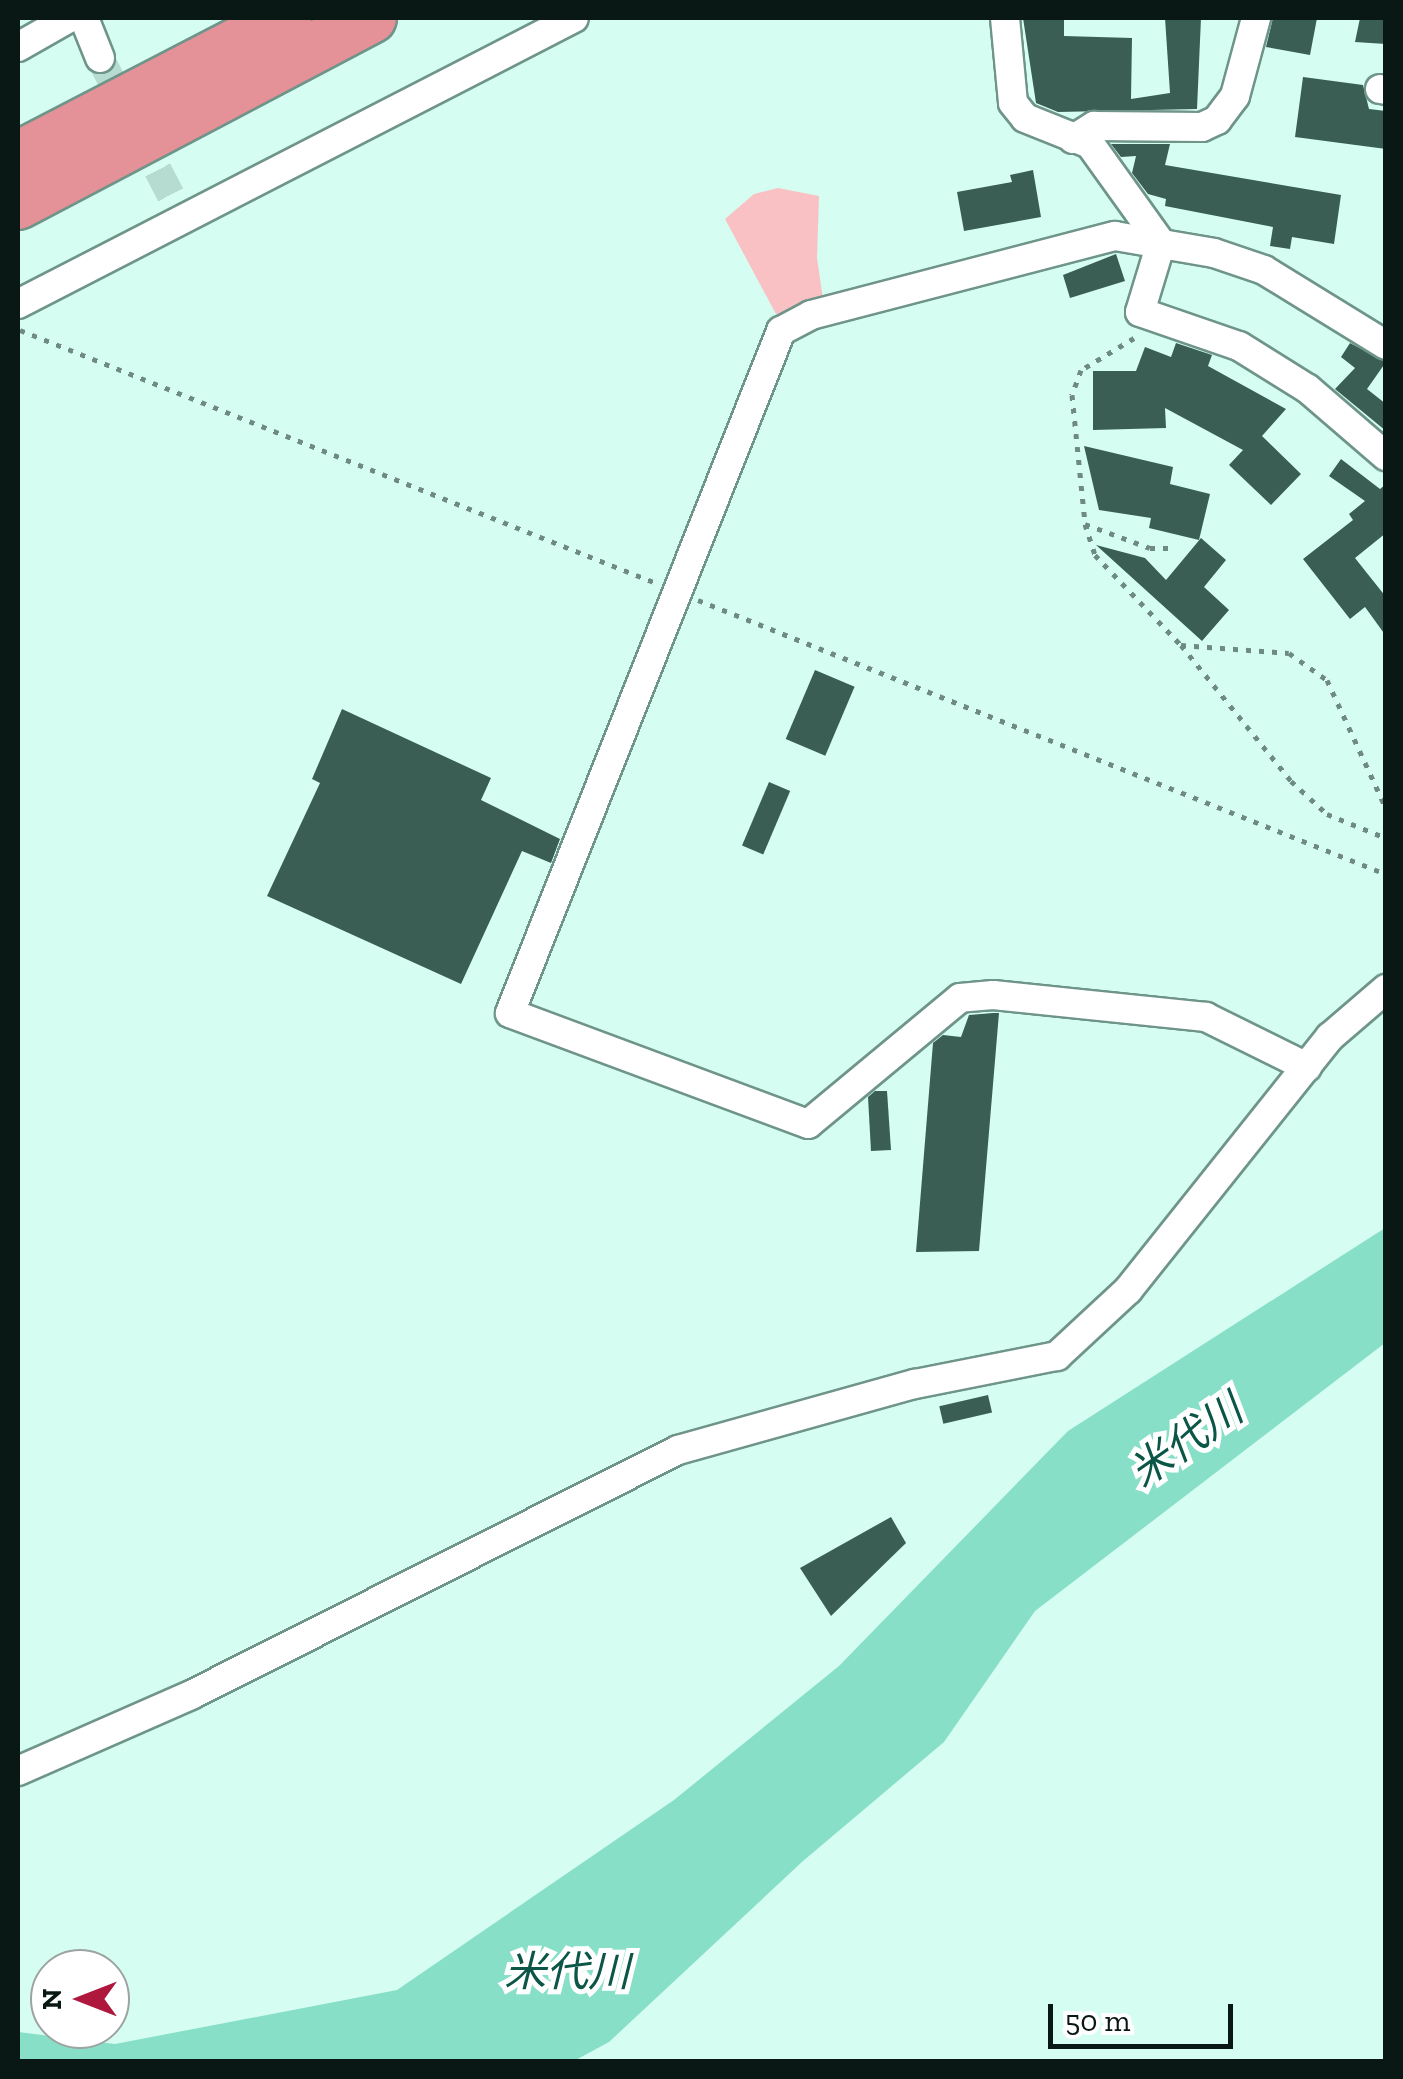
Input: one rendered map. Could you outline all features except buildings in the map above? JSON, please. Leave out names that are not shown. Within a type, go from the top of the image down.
[{"type":"highway","points":[[18,157],[286,18]]},
{"type":"highway","points":[[18,204],[371,18]]},
{"type":"street","points":[[18,46],[69,18]]},
{"type":"street","points":[[84,18],[100,58]]},
{"type":"street","points":[[18,304],[178,211],[574,18]]},
{"type":"street","points":[[1006,18],[1013,104],[1025,118],[1090,144],[1161,243]]},
{"type":"street","points":[[1074,138],[1094,126],[1202,127],[1217,120],[1235,96],[1256,18]]},
{"type":"street","points":[[1307,1066],[1206,1017],[994,995],[960,998],[808,1124],[510,1014],[781,331],[811,315],[1115,236],[1161,243],[1264,270],[1386,345]]},
{"type":"street","points":[[1161,243],[1140,312],[1239,346],[1308,389],[1386,456]]},
{"type":"street","points":[[18,1772],[191,1695],[678,1450],[915,1384],[1056,1356],[1128,1290],[1307,1066],[1386,989]]},
{"type":"path","points":[[1163,323],[1081,370],[1071,428],[1086,524],[1095,555],[1182,645],[1291,780],[1328,814],[1386,838]]},
{"type":"path","points":[[1086,524],[1150,548],[1172,548]]},
{"type":"path","points":[[1182,645],[1289,653],[1326,680],[1386,808]]},
{"type":"shaded area","points":[[778,188],[819,196],[817,258],[824,306],[776,314],[725,219],[754,194]]},
{"type":"water","name":"米代川","points":[[1385,1228],[1385,1343],[1035,1611],[944,1742],[803,1861],[609,2042],[572,2062],[18,2061],[18,2032],[30,2033],[30,2049],[130,2049],[130,2041],[397,1990],[674,1800],[839,1666],[1068,1431]]},
{"type":"tunnel","points":[[100,58],[175,203]]}]
